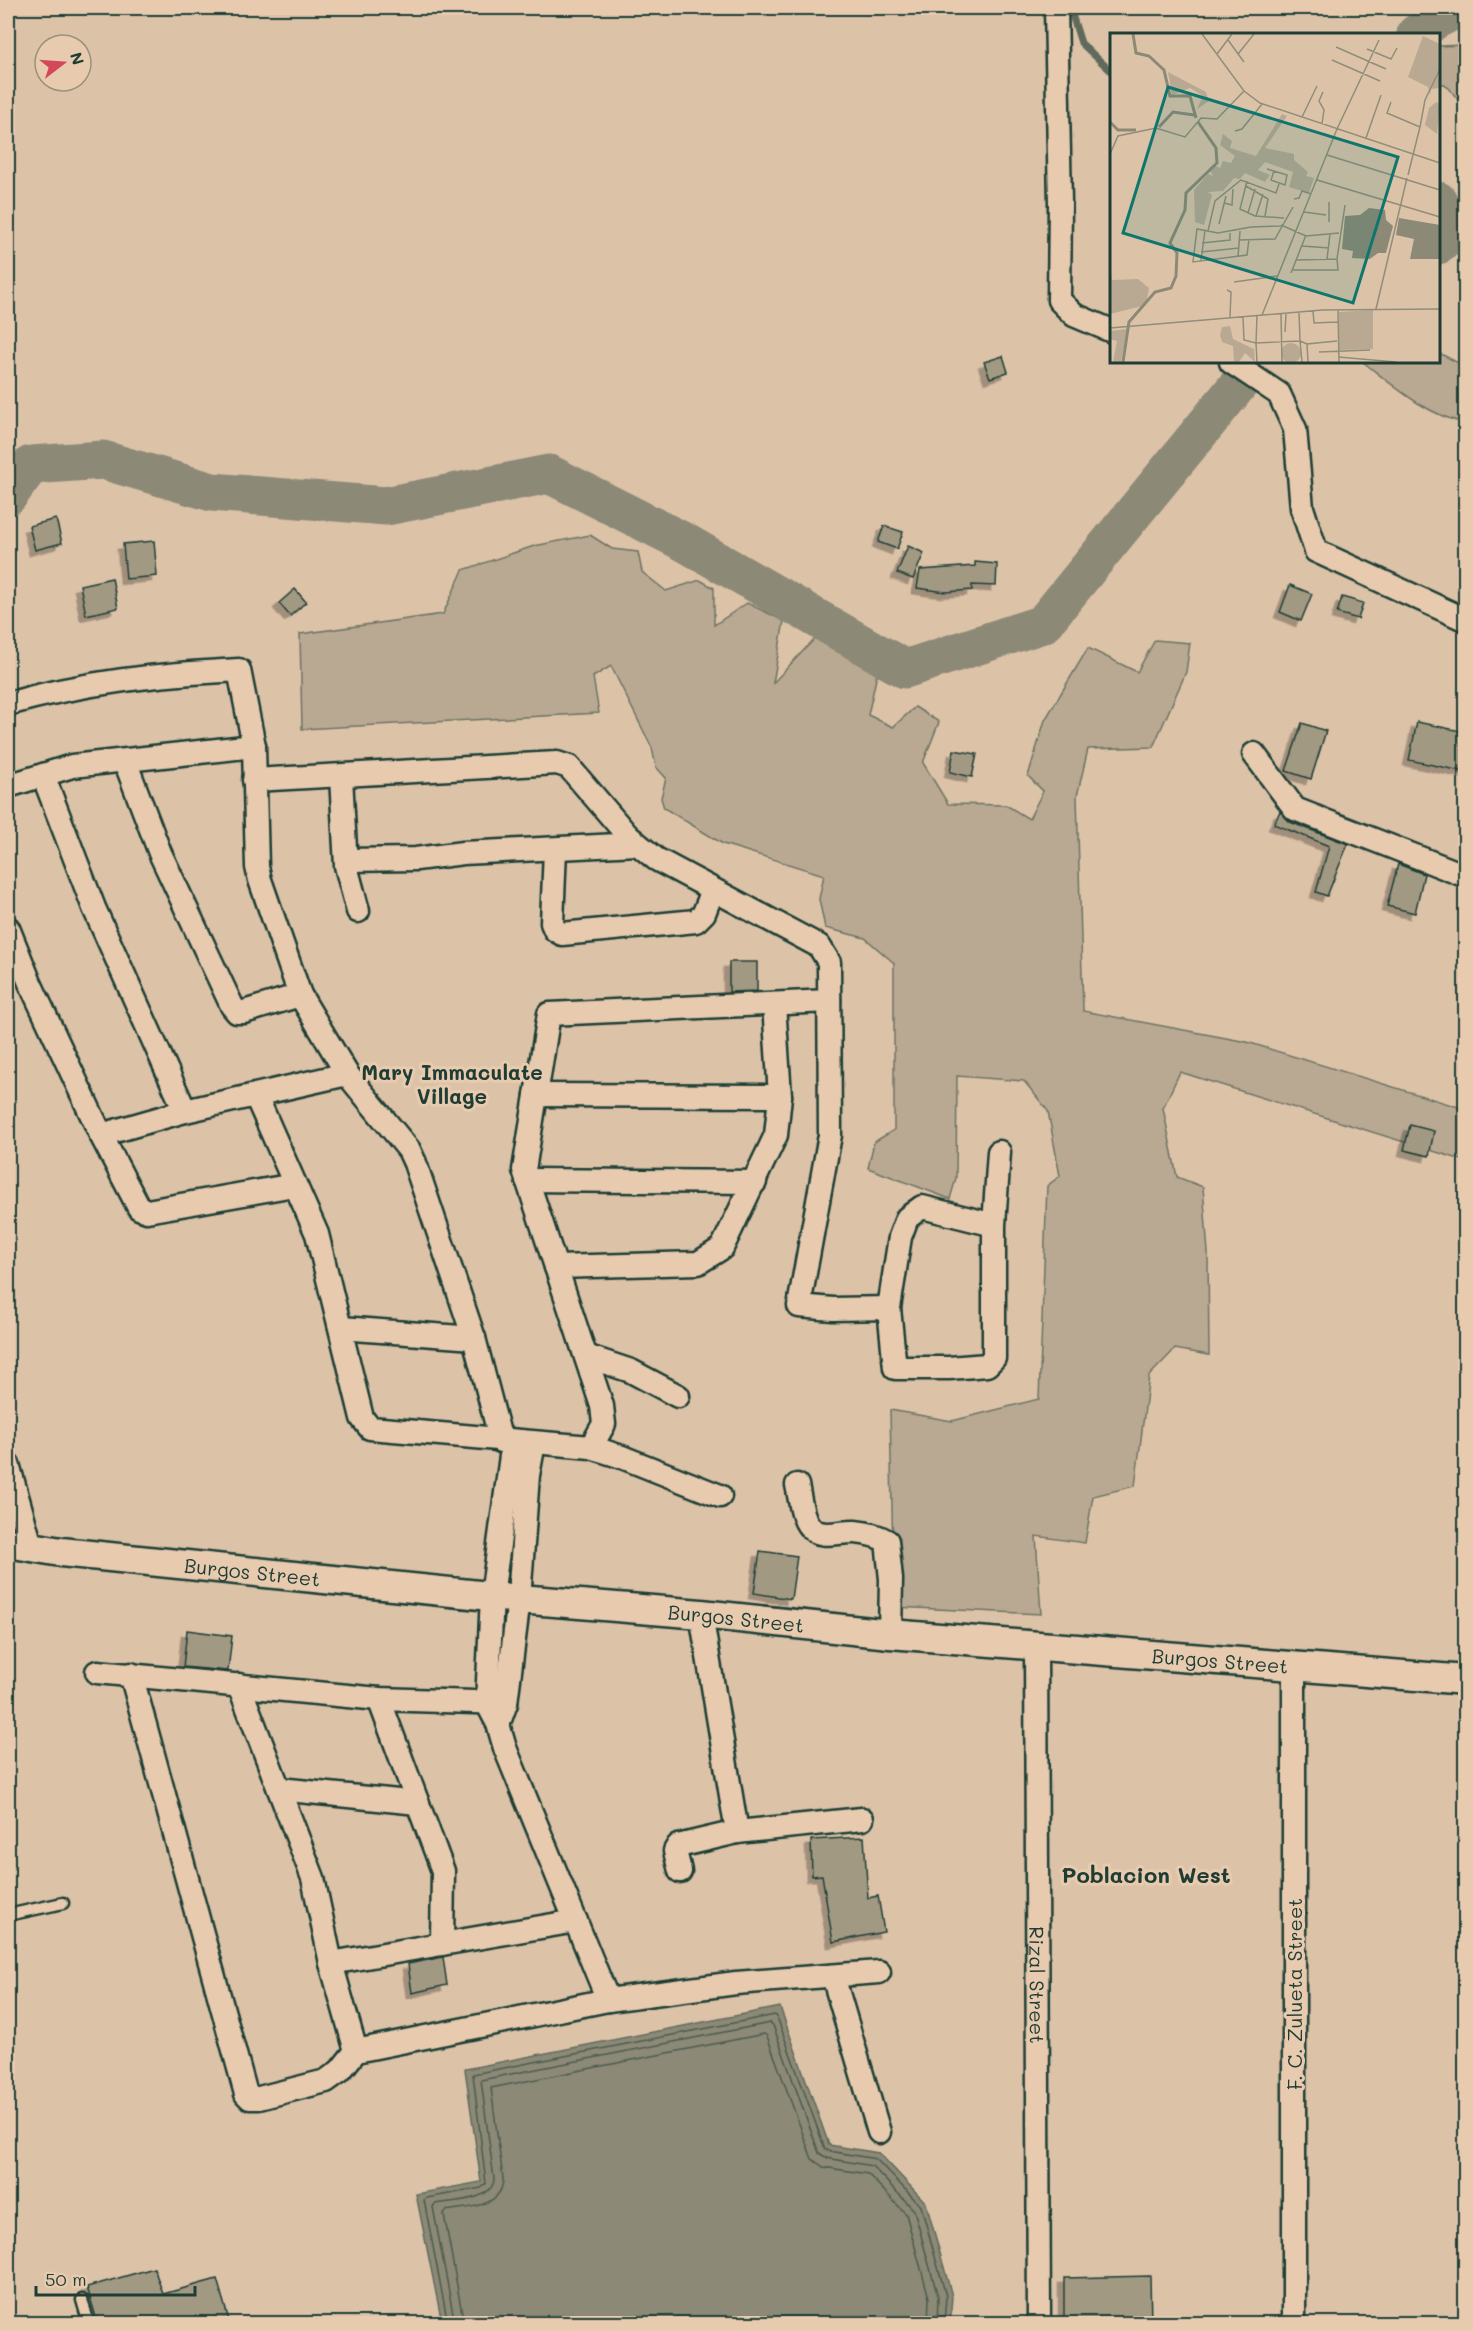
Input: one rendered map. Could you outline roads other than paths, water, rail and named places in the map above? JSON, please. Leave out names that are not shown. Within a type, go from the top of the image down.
[{"type":"street","points":[[1056,8],[1060,203],[1059,300],[1074,315],[1110,330]]},
{"type":"street","points":[[1232,363],[1279,394],[1295,429],[1302,508],[1316,551],[1466,620]]},
{"type":"street","points":[[8,704],[49,692],[149,677],[239,670],[254,746],[259,874],[300,994],[347,1074],[409,1150],[474,1338],[528,1475],[506,1597],[497,1710],[509,1758],[608,2000]]},
{"type":"street","points":[[8,786],[72,766],[254,746]]},
{"type":"street","points":[[1254,754],[1295,809],[1466,876]]},
{"type":"street","points":[[125,761],[160,853],[232,1006],[237,1012],[244,1012],[300,994]]},
{"type":"street","points":[[254,780],[341,777],[557,763],[569,767],[627,836],[656,859],[819,946],[829,962],[830,1135],[799,1306],[832,1309],[889,1308]]},
{"type":"street","points":[[43,775],[94,908],[185,1111]]},
{"type":"street","points":[[341,777],[346,860],[358,911]]},
{"type":"street","points":[[346,860],[416,859],[463,853],[638,844]]},
{"type":"street","points":[[555,849],[552,923],[555,930],[562,934],[696,921],[704,913],[713,890]]},
{"type":"street","points":[[8,928],[30,983],[101,1135],[139,1208],[147,1211],[294,1185]]},
{"type":"street","points":[[591,1447],[604,1424],[602,1406],[524,1170],[549,1014],[829,1001]]},
{"type":"street","points":[[556,1267],[698,1263],[722,1248],[776,1135],[780,1096],[774,1004]]},
{"type":"street","points":[[101,1135],[185,1111],[347,1074]]},
{"type":"street","points":[[536,1095],[780,1096]]},
{"type":"street","points":[[256,1096],[317,1234],[362,1418],[370,1428],[591,1447],[720,1496]]},
{"type":"street","points":[[994,1225],[922,1207],[907,1218],[900,1237],[889,1308],[895,1368],[987,1365],[994,1358],[994,1225],[999,1152]]},
{"type":"street","points":[[527,1180],[755,1182]]},
{"type":"street","points":[[341,1328],[474,1338]]},
{"type":"street","points":[[586,1356],[631,1371],[678,1396]]},
{"type":"street","points":[[8,1464],[19,1545]]},
{"type":"street","points":[[796,1485],[804,1516],[809,1526],[817,1533],[853,1532],[879,1536],[887,1541],[891,1579],[890,1634]]},
{"type":"street","name":"Burgos Street","points":[[19,1545],[61,1552],[890,1634],[1466,1680]]},
{"type":"street","points":[[701,1614],[737,1832]]},
{"type":"street","name":"Rizal Street","points":[[1036,1646],[1039,2324]]},
{"type":"street","name":"F. C. Zulueta Street","points":[[1294,1665],[1294,2324]]},
{"type":"street","points":[[97,1672],[497,1710]]},
{"type":"street","points":[[131,1674],[246,2094],[250,2098],[259,2098],[326,2081],[340,2071],[356,2051],[608,2000],[736,1983],[879,1972]]},
{"type":"street","points":[[239,1685],[313,1878],[331,1963],[356,2051]]},
{"type":"street","points":[[379,1699],[443,1871],[442,1944]]},
{"type":"street","points":[[279,1789],[418,1803]]},
{"type":"street","points":[[680,1871],[675,1851],[678,1846],[737,1832],[862,1819]]},
{"type":"street","points":[[331,1963],[576,1921]]},
{"type":"street","points":[[833,1976],[879,2132]]},
{"type":"lane","points":[[8,1915],[63,1904]]},
{"type":"lane","points":[[82,2300],[89,2324]]},
{"type":"water","points":[[780,2007],[829,2145],[879,2153],[926,2203],[952,2296],[950,2323],[442,2323],[416,2194],[481,2182],[465,2069]]},
{"type":"waterway","points":[[1070,8],[1081,43],[1110,70]]},
{"type":"waterway","points":[[1417,33],[1435,20],[1459,8]]},
{"type":"waterway","points":[[1440,206],[1451,233],[1440,243]]},
{"type":"waterway","points":[[8,496],[31,465],[103,460],[212,492],[386,506],[549,474],[686,543],[905,669],[1043,624],[1239,384]]},
{"type":"district","name":"Mary Immaculate Village","points":[[452,1083]]},
{"type":"district","name":"Poblacion West","points":[[1146,1874]]}]
